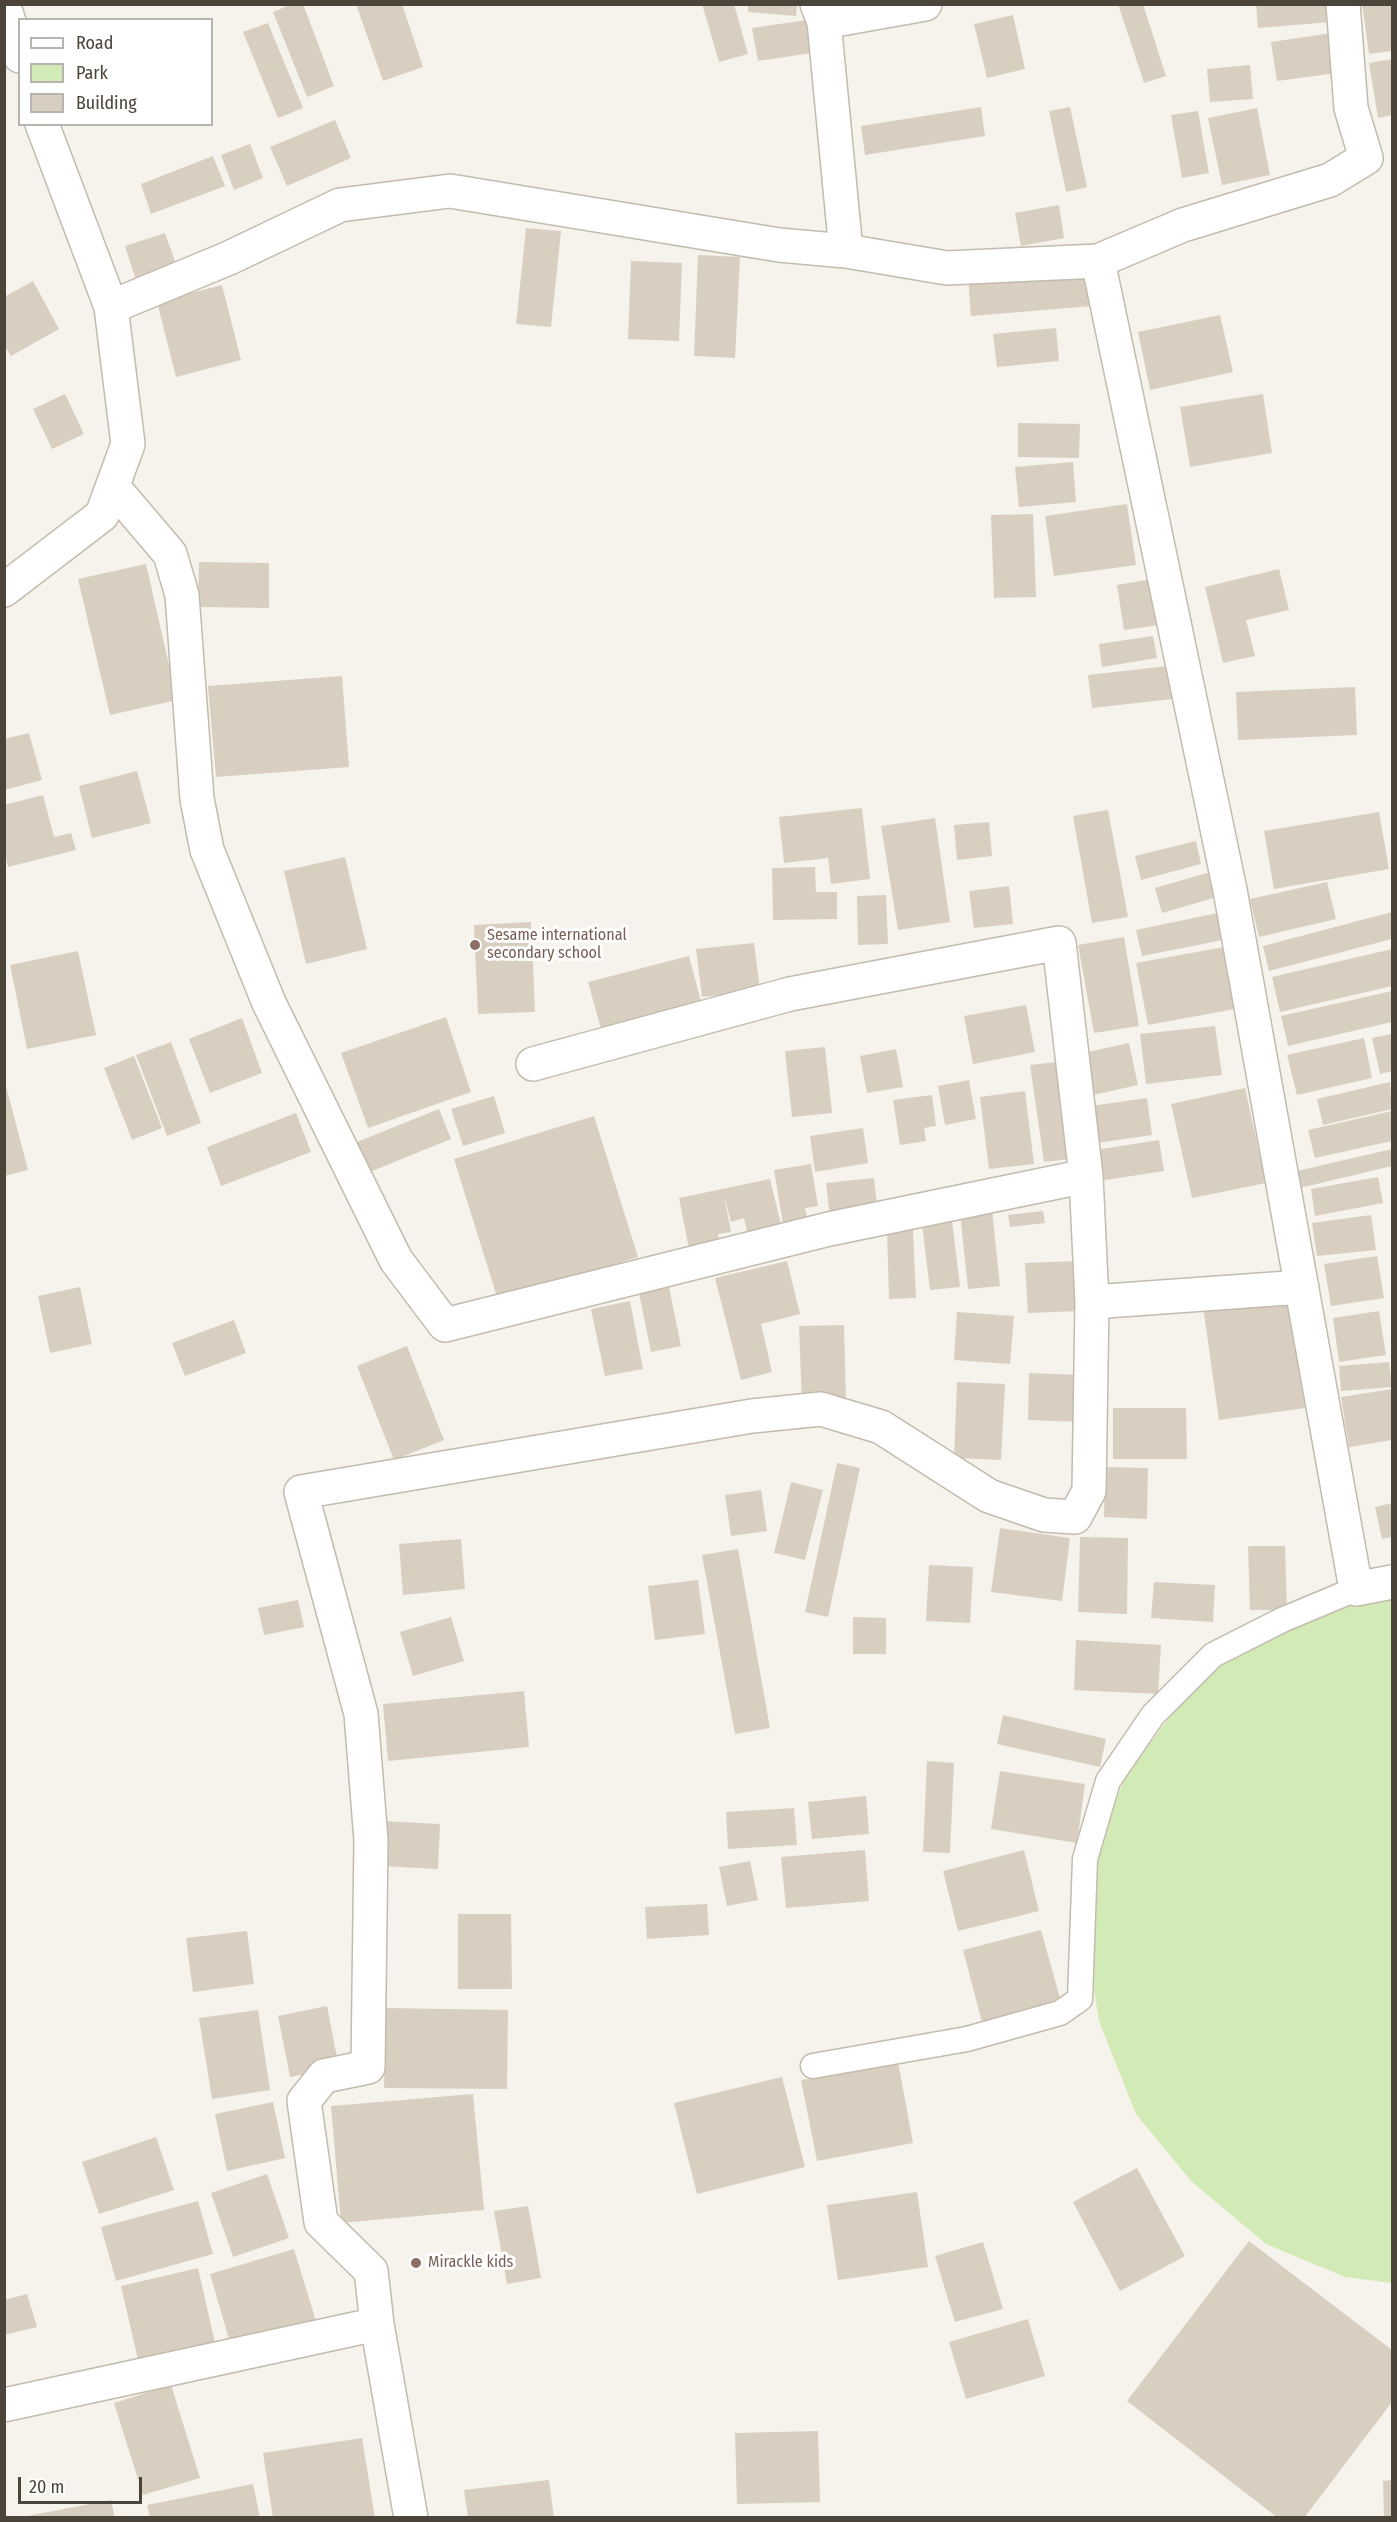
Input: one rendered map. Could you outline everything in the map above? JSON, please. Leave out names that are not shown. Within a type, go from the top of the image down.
[{"type":"street","points":[[846,251],[820,13],[925,4]]},
{"type":"street","points":[[111,307],[229,258],[340,205],[450,191],[779,245],[846,251],[947,268],[1098,261],[1183,225],[1330,180],[1379,158],[1351,108],[1343,4]]},
{"type":"street","points":[[4,6],[18,50]]},
{"type":"street","points":[[4,590],[102,515],[128,444],[111,307],[43,126]]},
{"type":"street","points":[[1098,261],[1230,890],[1356,1589],[1392,1581]]},
{"type":"street","points":[[112,487],[170,554],[182,596],[197,799],[207,850],[269,1003],[396,1260],[445,1325],[829,1229],[1086,1176]]},
{"type":"street","points":[[411,2517],[377,2324],[371,2271],[321,2222],[304,2101],[324,2076],[368,2067],[371,1840],[361,1714],[302,1492],[752,1416],[821,1409],[881,1427],[989,1496],[1044,1515],[1075,1516],[1089,1491],[1092,1302],[1086,1176],[1059,943],[790,994],[533,1064]]},
{"type":"street","points":[[1092,1302],[1302,1287]]},
{"type":"street","points":[[4,2405],[377,2324]]},
{"type":"lane","points":[[813,2066],[968,2039],[1060,2013],[1080,1999],[1085,1859],[1108,1781],[1153,1715],[1213,1655],[1282,1620],[1356,1589]]},
{"type":"green space","points":[[1392,1592],[1392,2283],[1345,2277],[1266,2244],[1191,2181],[1136,2114],[1099,2021],[1086,1938],[1092,1861],[1126,1775],[1179,1705],[1227,1658],[1301,1620]]},
{"type":"building","points":[[292,4],[303,4],[334,86],[307,97],[273,12]]},
{"type":"building","points":[[356,4],[402,4],[423,67],[383,81]]},
{"type":"building","points":[[702,4],[734,4],[748,54],[719,62]]},
{"type":"building","points":[[748,4],[797,4],[796,16],[748,12]]},
{"type":"building","points":[[1118,4],[1143,4],[1166,76],[1144,83]]},
{"type":"building","points":[[1256,4],[1330,4],[1331,22],[1258,28]]},
{"type":"building","points":[[1362,4],[1392,4],[1392,51],[1369,54]]},
{"type":"building","points":[[1013,15],[1025,69],[987,78],[974,24]]},
{"type":"building","points":[[807,20],[812,53],[758,61],[752,28]]},
{"type":"building","points":[[268,23],[303,108],[278,118],[243,32]]},
{"type":"building","points":[[1338,32],[1344,72],[1277,81],[1271,42]]},
{"type":"building","points":[[1392,59],[1392,115],[1378,118],[1369,63]]},
{"type":"building","points":[[1250,65],[1253,99],[1210,102],[1207,69]]},
{"type":"building","points":[[981,107],[985,136],[865,155],[861,126]]},
{"type":"building","points":[[1070,107],[1087,187],[1066,192],[1049,111]]},
{"type":"building","points":[[1257,108],[1270,175],[1222,185],[1208,118]]},
{"type":"building","points":[[1198,111],[1209,173],[1182,178],[1171,115]]},
{"type":"building","points":[[335,120],[351,158],[287,186],[270,147]]},
{"type":"building","points":[[250,144],[263,178],[234,190],[221,155]]},
{"type":"building","points":[[213,156],[225,186],[151,214],[141,184]]},
{"type":"building","points":[[1059,205],[1064,238],[1021,246],[1015,213]]},
{"type":"building","points":[[526,228],[561,231],[551,327],[516,324]]},
{"type":"building","points":[[165,233],[179,273],[138,286],[125,246]]},
{"type":"building","points":[[698,255],[740,257],[735,358],[694,356]]},
{"type":"building","points":[[631,261],[682,263],[679,341],[628,339]]},
{"type":"building","points":[[1090,266],[1093,306],[971,316],[968,276]]},
{"type":"building","points":[[33,281],[59,329],[11,356],[4,345],[4,297]]},
{"type":"building","points":[[222,285],[241,360],[176,377],[157,302]]},
{"type":"building","points":[[1220,315],[1233,372],[1150,390],[1138,332]]},
{"type":"building","points":[[1056,328],[1059,361],[997,367],[993,334]]},
{"type":"building","points":[[65,394],[84,434],[52,449],[33,409]]},
{"type":"building","points":[[1263,394],[1272,453],[1190,467],[1180,407]]},
{"type":"building","points":[[1018,423],[1080,424],[1079,458],[1018,457]]},
{"type":"building","points":[[1073,462],[1076,502],[1019,507],[1015,467]]},
{"type":"building","points":[[1127,504],[1136,565],[1054,576],[1045,516]]},
{"type":"building","points":[[1033,514],[1036,597],[994,598],[991,515]]},
{"type":"building","points":[[199,562],[269,563],[269,608],[198,607]]},
{"type":"building","points":[[146,564],[177,700],[110,715],[78,579]]},
{"type":"building","points":[[1279,569],[1289,610],[1246,620],[1255,656],[1223,663],[1205,587]]},
{"type":"building","points":[[1158,578],[1166,624],[1124,630],[1117,585]]},
{"type":"building","points":[[1153,636],[1157,658],[1102,667],[1099,644]]},
{"type":"building","points":[[1168,666],[1172,699],[1092,708],[1088,675]]},
{"type":"building","points":[[342,676],[349,767],[216,777],[208,686]]},
{"type":"building","points":[[1355,687],[1357,735],[1238,740],[1236,692]]},
{"type":"building","points":[[29,733],[42,780],[4,790],[4,739]]},
{"type":"building","points":[[137,771],[151,823],[92,838],[79,786]]},
{"type":"building","points":[[43,795],[54,837],[71,833],[76,850],[8,867],[4,851],[4,805]]},
{"type":"building","points":[[862,808],[870,879],[831,884],[828,858],[784,863],[779,817]]},
{"type":"building","points":[[1108,810],[1128,917],[1092,923],[1073,816]]},
{"type":"building","points":[[1379,812],[1389,869],[1274,889],[1264,831]]},
{"type":"building","points":[[935,818],[950,922],[898,930],[881,826]]},
{"type":"building","points":[[989,822],[992,856],[957,860],[954,825]]},
{"type":"building","points":[[1196,841],[1201,864],[1141,880],[1135,856]]},
{"type":"building","points":[[345,857],[367,949],[306,964],[284,871]]},
{"type":"building","points":[[815,867],[816,892],[837,892],[837,919],[773,920],[772,868]]},
{"type":"building","points":[[1217,870],[1224,895],[1162,913],[1155,888]]},
{"type":"building","points":[[1327,882],[1336,919],[1259,937],[1250,899]]},
{"type":"building","points":[[1009,886],[1013,924],[974,928],[969,891]]},
{"type":"building","points":[[886,895],[888,944],[858,945],[857,896]]},
{"type":"building","points":[[1227,911],[1233,938],[1142,956],[1136,930]]},
{"type":"building","points":[[1392,912],[1392,939],[1269,971],[1263,946]]},
{"type":"building","points":[[531,922],[535,1012],[478,1014],[474,925]]},
{"type":"building","points":[[1124,937],[1139,1026],[1094,1033],[1078,945]]},
{"type":"building","points":[[754,943],[760,991],[702,997],[696,949]]},
{"type":"building","points":[[1235,945],[1246,1007],[1148,1025],[1136,963]]},
{"type":"building","points":[[1392,949],[1392,986],[1280,1012],[1272,977]]},
{"type":"building","points":[[78,951],[96,1035],[27,1049],[10,965]]},
{"type":"building","points":[[689,956],[703,1009],[603,1036],[588,982]]},
{"type":"building","points":[[1392,991],[1392,1022],[1288,1046],[1281,1016]]},
{"type":"building","points":[[1026,1005],[1035,1052],[973,1064],[964,1016]]},
{"type":"building","points":[[446,1017],[471,1092],[368,1128],[341,1053]]},
{"type":"building","points":[[242,1018],[262,1073],[210,1093],[189,1039]]},
{"type":"building","points":[[1215,1026],[1222,1075],[1146,1084],[1140,1034]]},
{"type":"building","points":[[1392,1034],[1392,1071],[1380,1074],[1372,1038]]},
{"type":"building","points":[[1364,1038],[1372,1078],[1297,1095],[1287,1055]]},
{"type":"building","points":[[171,1042],[201,1123],[167,1136],[136,1055]]},
{"type":"building","points":[[1129,1043],[1138,1085],[1093,1095],[1084,1053]]},
{"type":"building","points":[[825,1047],[832,1113],[792,1117],[785,1051]]},
{"type":"building","points":[[896,1049],[903,1087],[867,1093],[860,1056]]},
{"type":"building","points":[[134,1056],[162,1128],[132,1140],[104,1068]]},
{"type":"building","points":[[1067,1061],[1080,1158],[1044,1162],[1030,1065]]},
{"type":"building","points":[[4,1078],[28,1170],[4,1176]]},
{"type":"building","points":[[969,1080],[976,1119],[945,1125],[938,1086]]},
{"type":"building","points":[[1390,1082],[1392,1109],[1323,1125],[1317,1099]]},
{"type":"building","points":[[1245,1088],[1266,1183],[1192,1198],[1171,1104]]},
{"type":"building","points":[[1025,1091],[1034,1164],[989,1169],[980,1097]]},
{"type":"building","points":[[932,1095],[936,1126],[924,1128],[926,1141],[900,1145],[893,1100]]},
{"type":"building","points":[[494,1096],[505,1133],[463,1146],[451,1109]]},
{"type":"building","points":[[1147,1098],[1152,1135],[1097,1143],[1091,1106]]},
{"type":"building","points":[[439,1109],[451,1139],[360,1176],[347,1146]]},
{"type":"building","points":[[1392,1111],[1392,1141],[1315,1158],[1308,1130]]},
{"type":"building","points":[[296,1113],[311,1152],[221,1186],[207,1147]]},
{"type":"building","points":[[594,1116],[638,1257],[498,1300],[454,1159]]},
{"type":"building","points":[[863,1128],[868,1163],[815,1172],[810,1136]]},
{"type":"building","points":[[1159,1140],[1164,1171],[1099,1181],[1095,1150]]},
{"type":"building","points":[[1392,1149],[1392,1166],[1300,1188],[1297,1171]]},
{"type":"building","points":[[811,1164],[818,1206],[805,1208],[807,1217],[796,1219],[798,1234],[785,1236],[774,1170]]},
{"type":"building","points":[[1378,1177],[1383,1203],[1315,1216],[1311,1189]]},
{"type":"building","points":[[874,1178],[878,1214],[830,1219],[826,1183]]},
{"type":"building","points":[[770,1179],[784,1237],[750,1245],[744,1218],[731,1222],[724,1195],[731,1232],[718,1234],[721,1248],[690,1254],[679,1198]]},
{"type":"building","points":[[992,1210],[1000,1286],[968,1289],[960,1213]]},
{"type":"building","points":[[1043,1211],[1045,1223],[1010,1227],[1008,1215]]},
{"type":"building","points":[[951,1212],[960,1287],[930,1290],[921,1216]]},
{"type":"building","points":[[1371,1215],[1376,1250],[1317,1256],[1312,1223]]},
{"type":"building","points":[[887,1230],[913,1230],[916,1298],[889,1299]]},
{"type":"building","points":[[1377,1256],[1384,1298],[1331,1306],[1324,1264]]},
{"type":"building","points":[[787,1261],[800,1314],[761,1324],[772,1372],[741,1380],[715,1278]]},
{"type":"building","points":[[1077,1261],[1079,1311],[1028,1313],[1025,1263]]},
{"type":"building","points":[[668,1282],[681,1346],[651,1352],[638,1288]]},
{"type":"building","points":[[80,1287],[92,1344],[50,1353],[38,1296]]},
{"type":"building","points":[[1290,1294],[1305,1408],[1219,1420],[1203,1306]]},
{"type":"building","points":[[630,1301],[643,1369],[605,1376],[591,1309]]},
{"type":"building","points":[[1379,1311],[1386,1355],[1339,1362],[1333,1318]]},
{"type":"building","points":[[957,1312],[1014,1316],[1010,1364],[954,1360]]},
{"type":"building","points":[[234,1320],[246,1353],[185,1376],[172,1343]]},
{"type":"building","points":[[844,1325],[846,1403],[802,1404],[799,1326]]},
{"type":"building","points":[[407,1346],[444,1440],[394,1460],[357,1366]]},
{"type":"building","points":[[1389,1362],[1392,1387],[1341,1391],[1339,1366]]},
{"type":"building","points":[[1029,1373],[1082,1375],[1081,1422],[1028,1420]]},
{"type":"building","points":[[957,1382],[1005,1384],[1001,1460],[954,1458]]},
{"type":"building","points":[[1392,1389],[1392,1440],[1349,1447],[1341,1397]]},
{"type":"building","points":[[1113,1408],[1186,1408],[1187,1459],[1113,1459]]},
{"type":"building","points":[[837,1463],[860,1468],[828,1617],[805,1612]]},
{"type":"building","points":[[1105,1467],[1148,1468],[1147,1519],[1104,1517]]},
{"type":"building","points":[[791,1482],[823,1490],[805,1560],[774,1553]]},
{"type":"building","points":[[761,1490],[767,1531],[731,1536],[725,1495]]},
{"type":"building","points":[[1392,1503],[1392,1537],[1382,1539],[1375,1507]]},
{"type":"building","points":[[1000,1528],[1070,1538],[1062,1601],[991,1592]]},
{"type":"building","points":[[1080,1537],[1128,1538],[1127,1614],[1078,1612]]},
{"type":"building","points":[[461,1539],[465,1589],[403,1595],[399,1544]]},
{"type":"building","points":[[1248,1546],[1285,1546],[1287,1610],[1250,1610]]},
{"type":"building","points":[[738,1549],[770,1728],[735,1734],[702,1555]]},
{"type":"building","points":[[929,1565],[973,1567],[970,1623],[926,1621]]},
{"type":"building","points":[[698,1580],[705,1634],[655,1640],[648,1586]]},
{"type":"building","points":[[1154,1582],[1215,1585],[1213,1622],[1151,1618]]},
{"type":"building","points":[[298,1600],[304,1627],[264,1635],[258,1608]]},
{"type":"building","points":[[451,1617],[464,1661],[413,1676],[400,1632]]},
{"type":"building","points":[[853,1617],[886,1618],[886,1654],[853,1654]]},
{"type":"building","points":[[1076,1640],[1161,1645],[1158,1694],[1074,1690]]},
{"type":"building","points":[[524,1691],[529,1747],[388,1761],[383,1704]]},
{"type":"building","points":[[1003,1715],[1106,1739],[1100,1767],[997,1744]]},
{"type":"building","points":[[927,1761],[954,1763],[950,1853],[923,1852]]},
{"type":"building","points":[[1000,1771],[1085,1784],[1077,1843],[991,1829]]},
{"type":"building","points":[[866,1796],[869,1834],[812,1839],[808,1802]]},
{"type":"building","points":[[794,1808],[797,1845],[728,1849],[726,1812]]},
{"type":"building","points":[[383,1821],[440,1824],[438,1869],[381,1866]]},
{"type":"building","points":[[865,1850],[869,1901],[786,1908],[781,1857]]},
{"type":"building","points":[[1024,1850],[1039,1911],[958,1931],[943,1871]]},
{"type":"building","points":[[750,1861],[758,1900],[727,1906],[719,1867]]},
{"type":"building","points":[[707,1904],[709,1935],[647,1939],[645,1907]]},
{"type":"building","points":[[458,1914],[511,1914],[512,1989],[458,1989]]},
{"type":"building","points":[[1041,1930],[1061,2002],[982,2022],[963,1950]]},
{"type":"building","points":[[247,1931],[254,1984],[193,1992],[186,1938]]},
{"type":"building","points":[[327,2006],[339,2068],[290,2077],[278,2016]]},
{"type":"building","points":[[385,2008],[508,2010],[507,2089],[384,2088]]},
{"type":"building","points":[[258,2010],[270,2090],[212,2099],[199,2018]]},
{"type":"building","points":[[898,2062],[913,2143],[817,2161],[801,2080]]},
{"type":"building","points":[[782,2077],[805,2167],[697,2194],[674,2103]]},
{"type":"building","points":[[473,2094],[484,2210],[341,2223],[331,2106]]},
{"type":"building","points":[[273,2102],[285,2158],[227,2171],[215,2114]]},
{"type":"building","points":[[156,2137],[174,2190],[99,2214],[82,2162]]},
{"type":"building","points":[[1137,2168],[1185,2256],[1120,2291],[1073,2202]]},
{"type":"building","points":[[267,2174],[289,2238],[233,2257],[211,2193]]},
{"type":"building","points":[[917,2192],[928,2267],[838,2280],[827,2205]]},
{"type":"building","points":[[198,2201],[213,2254],[116,2281],[101,2227]]},
{"type":"building","points":[[528,2206],[541,2278],[507,2284],[494,2211]]},
{"type":"building","points":[[1249,2241],[1392,2350],[1392,2402],[1304,2518],[1278,2518],[1127,2401]]},
{"type":"building","points":[[983,2242],[1003,2309],[955,2322],[935,2256]]},
{"type":"building","points":[[294,2249],[316,2321],[231,2346],[210,2274]]},
{"type":"building","points":[[198,2268],[216,2347],[139,2364],[121,2286]]},
{"type":"building","points":[[27,2294],[37,2327],[4,2335],[4,2300]]},
{"type":"building","points":[[1028,2319],[1045,2376],[966,2399],[949,2342]]},
{"type":"building","points":[[171,2385],[200,2478],[143,2495],[114,2403]]},
{"type":"building","points":[[818,2431],[820,2502],[737,2504],[735,2433]]},
{"type":"building","points":[[362,2438],[375,2518],[273,2518],[263,2453]]},
{"type":"building","points":[[549,2480],[554,2518],[468,2518],[464,2490]]},
{"type":"building","points":[[1392,2480],[1392,2518],[1384,2518],[1383,2481]]},
{"type":"building","points":[[253,2484],[260,2518],[150,2518],[147,2505]]},
{"type":"building","points":[[111,2500],[115,2518],[27,2518],[27,2516]]},
{"type":"place","name":"Sesame international secondary school","points":[[475,945]]},
{"type":"place","name":"Mirackle kids","points":[[416,2263]]}]
